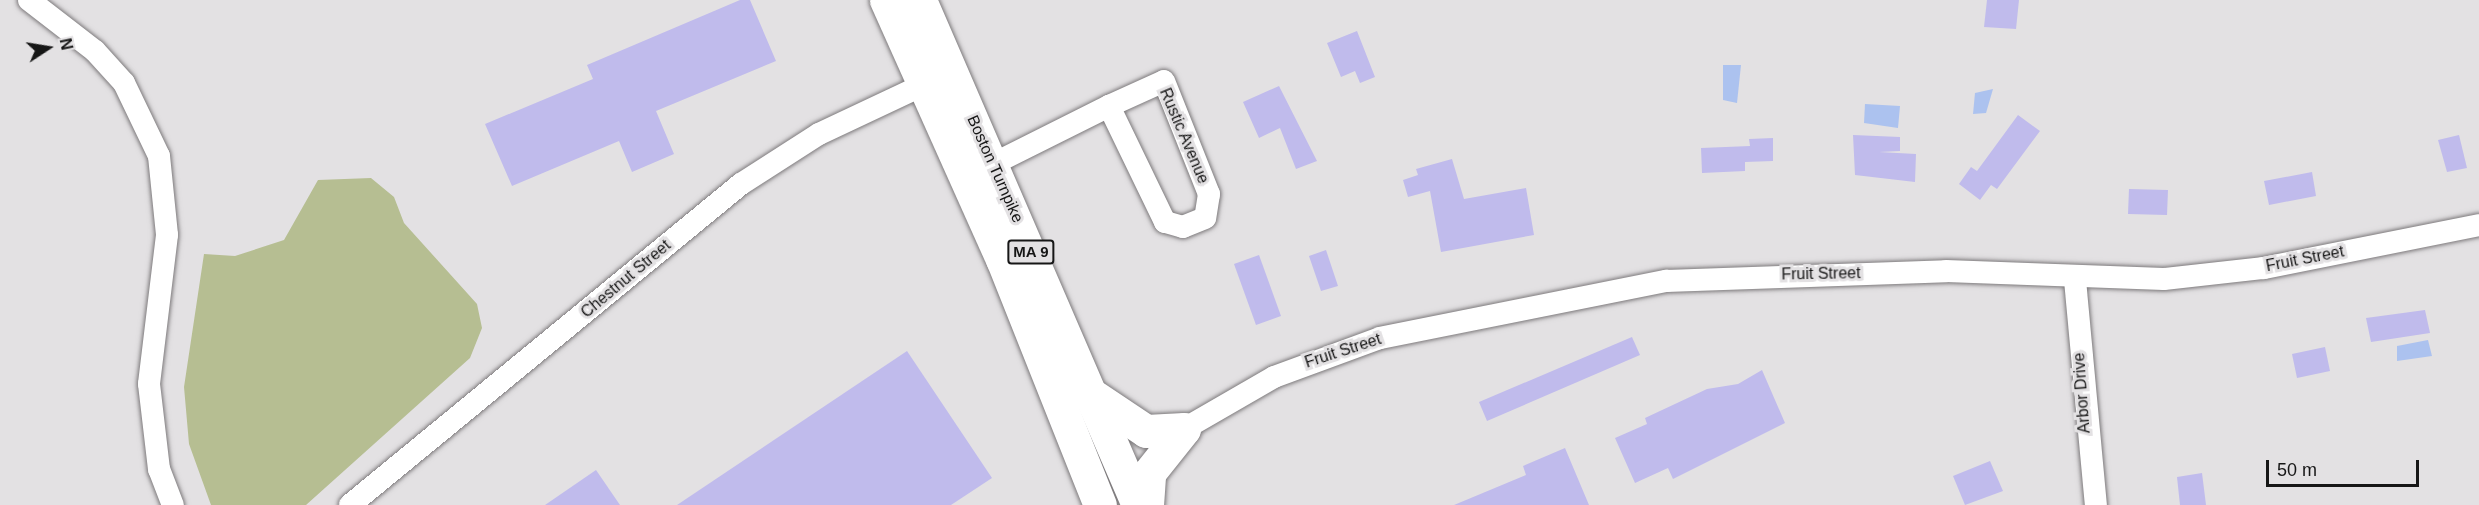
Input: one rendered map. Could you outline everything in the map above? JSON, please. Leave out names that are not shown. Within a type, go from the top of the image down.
[{"type":"highway","name":"Boston Turnpike","points":[[886,0],[1002,259],[1100,505]]},
{"type":"highway","name":"Boston Turnpike","points":[[920,0],[993,164],[1138,505]]},
{"type":"highway","points":[[1090,391],[1129,424],[1146,431],[1184,429]]},
{"type":"highway","points":[[1147,505],[1149,473],[1184,429]]},
{"type":"street","points":[[29,0],[95,51],[124,83],[159,156],[167,235],[149,384],[159,469],[173,505]]},
{"type":"street","name":"Rustic Avenue","points":[[993,164],[1109,106],[1164,81],[1209,194],[1205,218],[1183,227],[1165,222],[1109,106]]},
{"type":"street","name":"Chestnut Street","points":[[350,505],[741,184],[819,134],[923,85]]},
{"type":"street","name":"Fruit Street","points":[[1184,429],[1274,377],[1380,338],[1666,281],[1946,271],[2075,280],[2164,279],[2264,268],[2479,225]]},
{"type":"street","name":"Arbor Drive","points":[[2075,280],[2096,505]]},
{"type":"green space","points":[[371,178],[394,197],[404,223],[477,304],[482,328],[470,358],[306,505],[211,505],[189,444],[184,387],[204,254],[235,256],[284,240],[318,180]]},
{"type":"water","points":[[1723,65],[1741,65],[1737,103],[1723,100]]},
{"type":"water","points":[[1993,89],[1986,113],[1973,114],[1975,93]]},
{"type":"water","points":[[1865,104],[1900,106],[1898,128],[1864,123]]},
{"type":"water","points":[[2428,340],[2432,356],[2397,361],[2397,346]]},
{"type":"building","points":[[740,0],[750,0],[776,61],[656,111],[674,154],[632,172],[619,141],[512,186],[485,124],[593,79],[587,65]]},
{"type":"building","points":[[1987,0],[2019,0],[2016,29],[1984,27]]},
{"type":"building","points":[[1357,31],[1375,77],[1360,83],[1355,71],[1341,77],[1327,43]]},
{"type":"building","points":[[1279,86],[1317,161],[1296,169],[1280,128],[1259,138],[1243,102]]},
{"type":"building","points":[[2018,115],[2040,131],[1997,189],[1991,185],[1980,200],[1959,184],[1971,167],[1977,171]]},
{"type":"building","points":[[1853,135],[1900,137],[1900,151],[1879,152],[1916,154],[1915,182],[1855,175]]},
{"type":"building","points":[[2459,135],[2467,168],[2447,172],[2438,140]]},
{"type":"building","points":[[1773,138],[1773,161],[1745,162],[1745,171],[1702,173],[1701,148],[1750,146],[1749,139]]},
{"type":"building","points":[[1452,159],[1464,199],[1526,188],[1534,235],[1441,252],[1430,191],[1408,197],[1403,180],[1418,175],[1416,169]]},
{"type":"building","points":[[2312,172],[2316,196],[2269,205],[2264,181]]},
{"type":"building","points":[[2129,189],[2168,190],[2167,215],[2128,214]]},
{"type":"building","points":[[1326,250],[1338,286],[1321,291],[1309,256]]},
{"type":"building","points":[[1259,255],[1281,316],[1256,325],[1234,264]]},
{"type":"building","points":[[2425,310],[2430,333],[2371,342],[2366,318]]},
{"type":"building","points":[[1632,337],[1640,355],[1487,421],[1479,402]]},
{"type":"building","points":[[2325,347],[2330,371],[2297,378],[2292,354]]},
{"type":"building","points":[[907,351],[992,478],[951,505],[677,505]]},
{"type":"building","points":[[1762,370],[1785,423],[1673,479],[1668,468],[1635,483],[1615,438],[1647,424],[1645,418],[1707,389],[1738,384]]},
{"type":"building","points":[[1565,448],[1589,505],[1454,505],[1526,475],[1523,466]]},
{"type":"building","points":[[1990,461],[2003,491],[1965,505],[1953,476]]},
{"type":"building","points":[[596,470],[620,505],[545,505]]},
{"type":"building","points":[[2202,473],[2206,505],[2180,505],[2177,477]]}]
